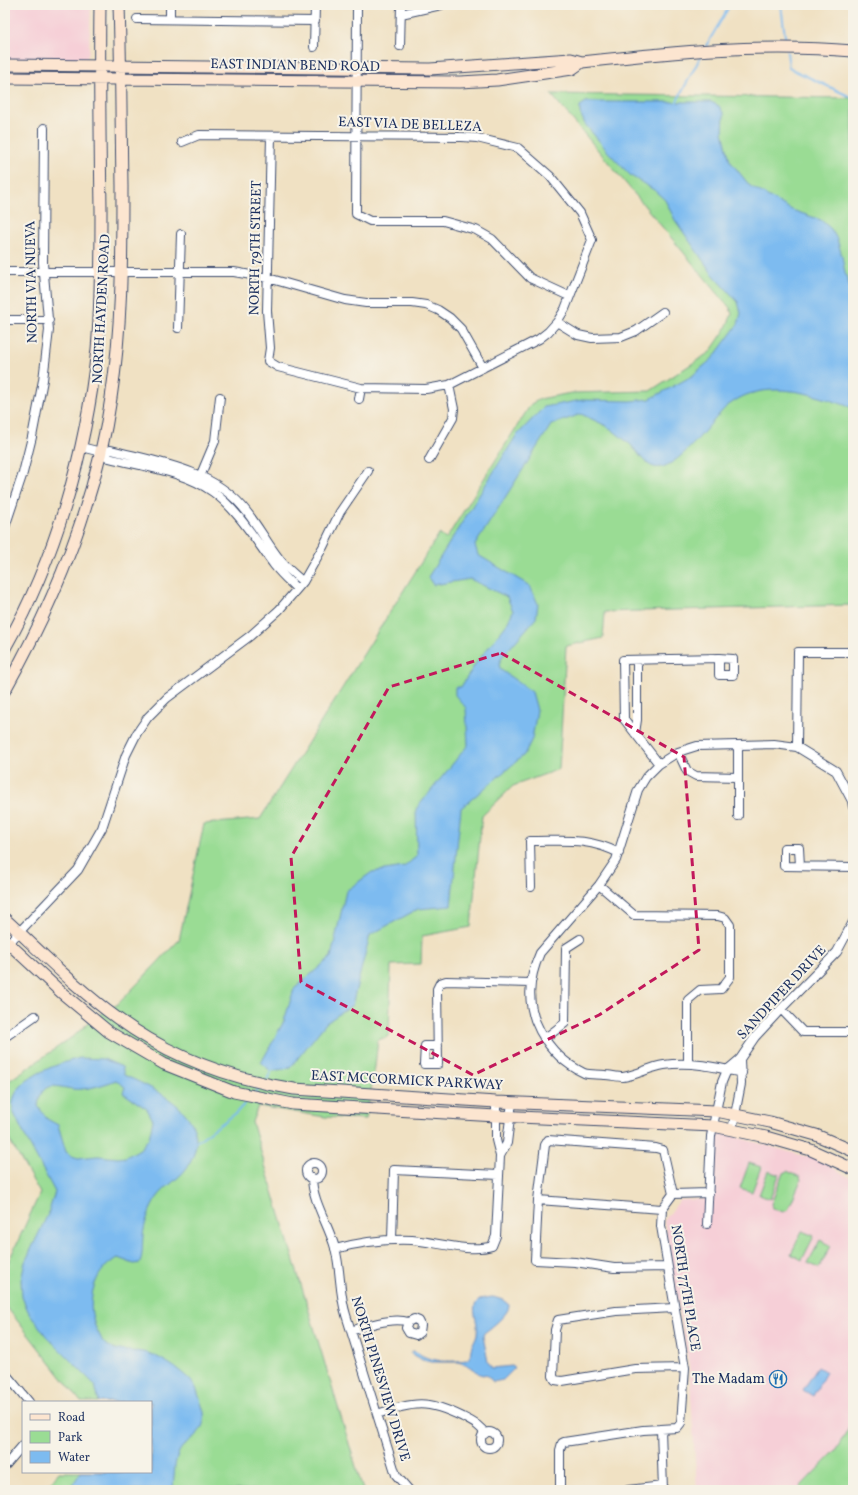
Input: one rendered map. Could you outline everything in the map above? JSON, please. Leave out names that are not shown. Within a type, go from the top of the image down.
[{"type":"main road","name":"NORTH HAYDEN ROAD","points":[[5,648],[27,604],[44,563],[68,493],[81,447],[91,394],[97,349],[101,271],[99,66],[100,5]]},
{"type":"main road","name":"NORTH HAYDEN ROAD","points":[[5,690],[39,626],[64,572],[89,497],[101,452],[114,378],[122,271],[121,66],[119,5]]},
{"type":"main road","name":"EAST INDIAN BEND ROAD","points":[[5,65],[430,69],[571,59],[582,62],[690,50],[778,48],[853,51]]},
{"type":"main road","name":"EAST INDIAN BEND ROAD","points":[[5,78],[460,82],[497,80],[572,69],[582,62]]},
{"type":"main road","name":"EAST MCCORMICK PARKWAY","points":[[5,920],[72,982],[118,1019],[167,1048],[211,1068],[266,1084],[294,1089],[496,1102],[716,1111],[770,1122],[816,1135],[853,1151]]},
{"type":"main road","name":"EAST MCCORMICK PARKWAY","points":[[6,944],[109,1032],[164,1064],[221,1088],[264,1099],[293,1104],[511,1117],[713,1126],[766,1137],[811,1150],[853,1169]]},
{"type":"street","points":[[170,5],[170,19]]},
{"type":"street","points":[[314,47],[315,5]]},
{"type":"street","points":[[357,5],[356,214],[370,221],[443,221],[476,230],[492,239],[530,278],[569,296]]},
{"type":"street","points":[[400,46],[401,5]]},
{"type":"street","points":[[401,14],[442,5]]},
{"type":"street","points":[[137,18],[314,21]]},
{"type":"street","name":"NORTH VIA NUEVA","points":[[5,527],[23,473],[38,410],[46,361],[49,320],[44,271],[44,128]]},
{"type":"street","name":"EAST VIA DE BELLEZA","points":[[182,142],[199,135],[477,138],[518,148],[550,176],[580,213],[596,240],[557,322]]},
{"type":"street","name":"NORTH 79TH STREET","points":[[271,136],[267,312],[270,348],[268,361],[278,367],[361,388]]},
{"type":"street","points":[[178,328],[181,234]]},
{"type":"street","points":[[5,272],[234,272],[268,278],[345,300],[366,303],[412,304],[426,306],[438,310],[450,318],[461,329],[483,368]]},
{"type":"street","points":[[359,399],[361,388],[426,389],[449,385],[539,339],[557,322],[578,335],[592,338],[614,338],[636,331],[663,312]]},
{"type":"street","points":[[5,320],[49,320]]},
{"type":"street","points":[[429,460],[453,418],[454,409],[449,385]]},
{"type":"street","points":[[199,479],[215,442],[220,397]]},
{"type":"street","points":[[81,447],[101,452],[111,450],[176,466],[199,479],[218,486],[241,505],[282,562],[303,582]]},
{"type":"street","points":[[6,944],[20,933],[78,870],[102,828],[126,755],[137,733],[148,717],[167,698],[250,636],[279,610],[303,582],[324,547],[340,512],[368,471]]},
{"type":"street","points":[[199,479],[232,511],[275,567],[297,589]]},
{"type":"street","points":[[797,747],[798,652],[853,652]]},
{"type":"street","points":[[659,764],[624,719],[623,660],[718,658]]},
{"type":"street","points":[[635,733],[637,720],[637,660]]},
{"type":"street","points":[[742,1073],[688,1064],[663,1065],[623,1077],[584,1073],[558,1057],[544,1039],[534,1021],[530,1006],[530,983],[534,966],[540,953],[599,885],[616,860],[638,790],[646,777],[659,764],[678,752],[697,746],[774,744],[797,747],[836,771],[853,803]]},
{"type":"street","points":[[738,745],[738,816]]},
{"type":"street","points":[[678,752],[688,771],[696,776],[738,777]]},
{"type":"street","points":[[531,887],[530,841],[584,841],[598,844],[619,853]]},
{"type":"street","points":[[800,866],[853,867]]},
{"type":"street","points":[[599,885],[634,915],[718,916],[725,918],[730,925],[730,977],[721,989],[700,990],[688,1000],[688,1064]]},
{"type":"street","name":"SANDPIPER DRIVE","points":[[727,1070],[740,1059],[755,1037],[781,1009],[838,952],[853,922]]},
{"type":"street","points":[[544,1039],[565,1023],[566,948],[580,939]]},
{"type":"street","points":[[438,1046],[437,989],[440,983],[446,981],[530,983]]},
{"type":"street","points":[[781,1009],[803,1032],[853,1032]]},
{"type":"street","points":[[5,1037],[35,1016]]},
{"type":"street","name":"SANDPIPER DRIVE","points":[[732,1130],[742,1073],[740,1059]]},
{"type":"street","points":[[707,1224],[710,1150],[713,1126],[722,1082],[727,1070]]},
{"type":"street","points":[[335,1249],[360,1243],[392,1240],[412,1240],[478,1248],[492,1246],[496,1236],[500,1156],[496,1140],[496,1102]]},
{"type":"street","points":[[500,1156],[507,1143],[512,1102]]},
{"type":"street","points":[[666,1267],[614,1268],[575,1262],[535,1260],[538,1200],[545,1145],[548,1140],[656,1148],[663,1150],[673,1194],[709,1194]]},
{"type":"street","points":[[392,1240],[394,1170],[499,1175]]},
{"type":"street","name":"NORTH PINESVIEW DRIVE","points":[[312,1178],[314,1191],[335,1249],[342,1302],[351,1331],[396,1475],[409,1490]]},
{"type":"street","name":"NORTH 77TH PLACE","points":[[560,1490],[560,1450],[562,1443],[569,1440],[607,1434],[677,1428],[681,1423],[685,1368],[666,1267],[661,1226],[662,1209],[673,1194]]},
{"type":"street","points":[[538,1200],[662,1209]]},
{"type":"street","points":[[674,1308],[616,1311],[556,1321],[553,1374],[555,1380],[562,1381],[636,1369],[685,1368]]},
{"type":"street","points":[[351,1331],[373,1325],[399,1321],[408,1322]]},
{"type":"street","points":[[5,1373],[28,1401]]},
{"type":"street","points":[[377,1414],[410,1404],[430,1404],[445,1408],[476,1423],[485,1434]]},
{"type":"street","points":[[628,1490],[663,1488],[661,1429]]},
{"type":"street","points":[[5,1466],[22,1446]]},
{"type":"highlighted area","points":[[501,653],[684,757],[699,950],[599,1015],[473,1075],[301,982],[291,857],[389,687]]},
{"type":"shaded area","points":[[5,5],[91,5],[89,51],[87,58],[80,61],[5,61]]},
{"type":"shaded area","points":[[715,1131],[822,1161],[853,1180],[853,1420],[836,1450],[797,1490],[697,1490],[689,1366],[664,1221],[680,1200],[708,1199]]},
{"type":"green space","points":[[551,94],[853,98],[853,605],[605,612],[603,638],[566,646],[559,769],[513,786],[482,816],[471,927],[422,936],[421,964],[391,965],[389,1036],[378,1040],[366,1119],[325,1117],[258,1106],[252,1122],[363,1490],[44,1490],[58,1473],[152,1473],[152,1401],[80,1401],[5,1305],[5,1269],[40,1193],[5,1132],[6,1083],[75,1035],[95,1017],[118,1004],[179,940],[204,824],[260,819],[439,534],[446,539],[531,404],[540,399],[571,393],[650,391],[710,352],[725,330],[732,314],[730,308]]},
{"type":"green space","points":[[749,1163],[761,1167],[752,1192],[740,1188]]},
{"type":"green space","points":[[768,1171],[779,1175],[770,1199],[759,1195]]},
{"type":"green space","points":[[787,1171],[800,1177],[801,1180],[788,1210],[783,1212],[773,1208],[771,1204],[783,1173]]},
{"type":"green space","points":[[802,1231],[814,1236],[802,1260],[791,1254]]},
{"type":"green space","points":[[820,1240],[831,1246],[819,1268],[808,1263]]},
{"type":"green space","points":[[853,1420],[853,1490],[797,1490],[836,1450]]},
{"type":"water","points":[[586,102],[711,102],[719,106],[724,114],[723,132],[730,161],[750,186],[792,210],[821,220],[831,229],[837,239],[845,273],[853,295],[853,408],[817,396],[791,391],[778,390],[749,394],[739,398],[726,407],[693,444],[672,462],[663,467],[654,467],[650,465],[630,444],[611,429],[581,414],[551,425],[475,545],[478,555],[530,586],[538,604],[536,618],[502,657],[499,665],[501,670],[532,692],[537,710],[532,739],[524,755],[461,808],[451,906],[418,909],[370,935],[352,1005],[326,1023],[290,1068],[271,1071],[261,1063],[284,1021],[294,989],[331,957],[346,891],[372,872],[404,867],[417,856],[416,809],[468,745],[466,708],[455,695],[455,687],[461,687],[476,663],[507,624],[513,611],[507,597],[470,579],[433,585],[428,577],[516,436],[544,407],[582,400],[630,401],[650,399],[692,376],[713,358],[738,324],[741,313],[738,302],[711,272],[675,220],[665,200],[654,190],[631,176],[609,153],[585,124],[580,113],[580,106]]},
{"type":"water","points":[[80,1058],[104,1059],[122,1067],[124,1075],[151,1088],[178,1106],[188,1118],[194,1130],[196,1145],[188,1167],[160,1194],[150,1211],[144,1231],[140,1263],[134,1264],[118,1258],[109,1264],[102,1271],[96,1281],[91,1302],[94,1324],[105,1344],[114,1349],[143,1352],[156,1356],[179,1370],[196,1388],[204,1412],[204,1421],[199,1432],[181,1448],[178,1454],[173,1490],[69,1490],[80,1473],[152,1473],[152,1401],[99,1401],[95,1385],[46,1336],[28,1311],[22,1297],[21,1280],[25,1262],[48,1214],[55,1192],[14,1114],[14,1099],[18,1090],[26,1082],[47,1069]],"holes":[[[116,1080],[125,1087],[123,1093],[147,1109],[153,1120],[149,1138],[140,1149],[126,1157],[118,1158],[98,1156],[78,1158],[72,1156],[66,1152],[58,1125],[47,1119],[38,1106],[40,1096],[44,1090],[55,1086],[82,1089],[99,1086]]]},
{"type":"water","points":[[493,1297],[503,1300],[509,1305],[503,1316],[484,1333],[483,1336],[488,1362],[492,1368],[512,1366],[515,1368],[503,1380],[493,1382],[488,1376],[479,1374],[474,1369],[459,1362],[431,1362],[422,1360],[411,1353],[412,1351],[428,1358],[439,1360],[467,1360],[470,1356],[477,1334],[474,1310],[475,1305],[478,1301]]},
{"type":"water","points":[[818,1367],[826,1372],[813,1396],[803,1390]]},
{"type":"waterway","points":[[706,46],[730,5]]},
{"type":"waterway","points":[[781,5],[786,44]]},
{"type":"waterway","points":[[787,52],[789,68],[853,98]]},
{"type":"waterway","points":[[676,103],[701,56]]},
{"type":"waterway","points":[[267,1080],[272,1069]]},
{"type":"waterway","points":[[255,1093],[261,1086]]},
{"type":"waterway","points":[[193,1144],[235,1114],[249,1099]]},
{"type":"place","name":"The Madam","points":[[778,1379]]}]
